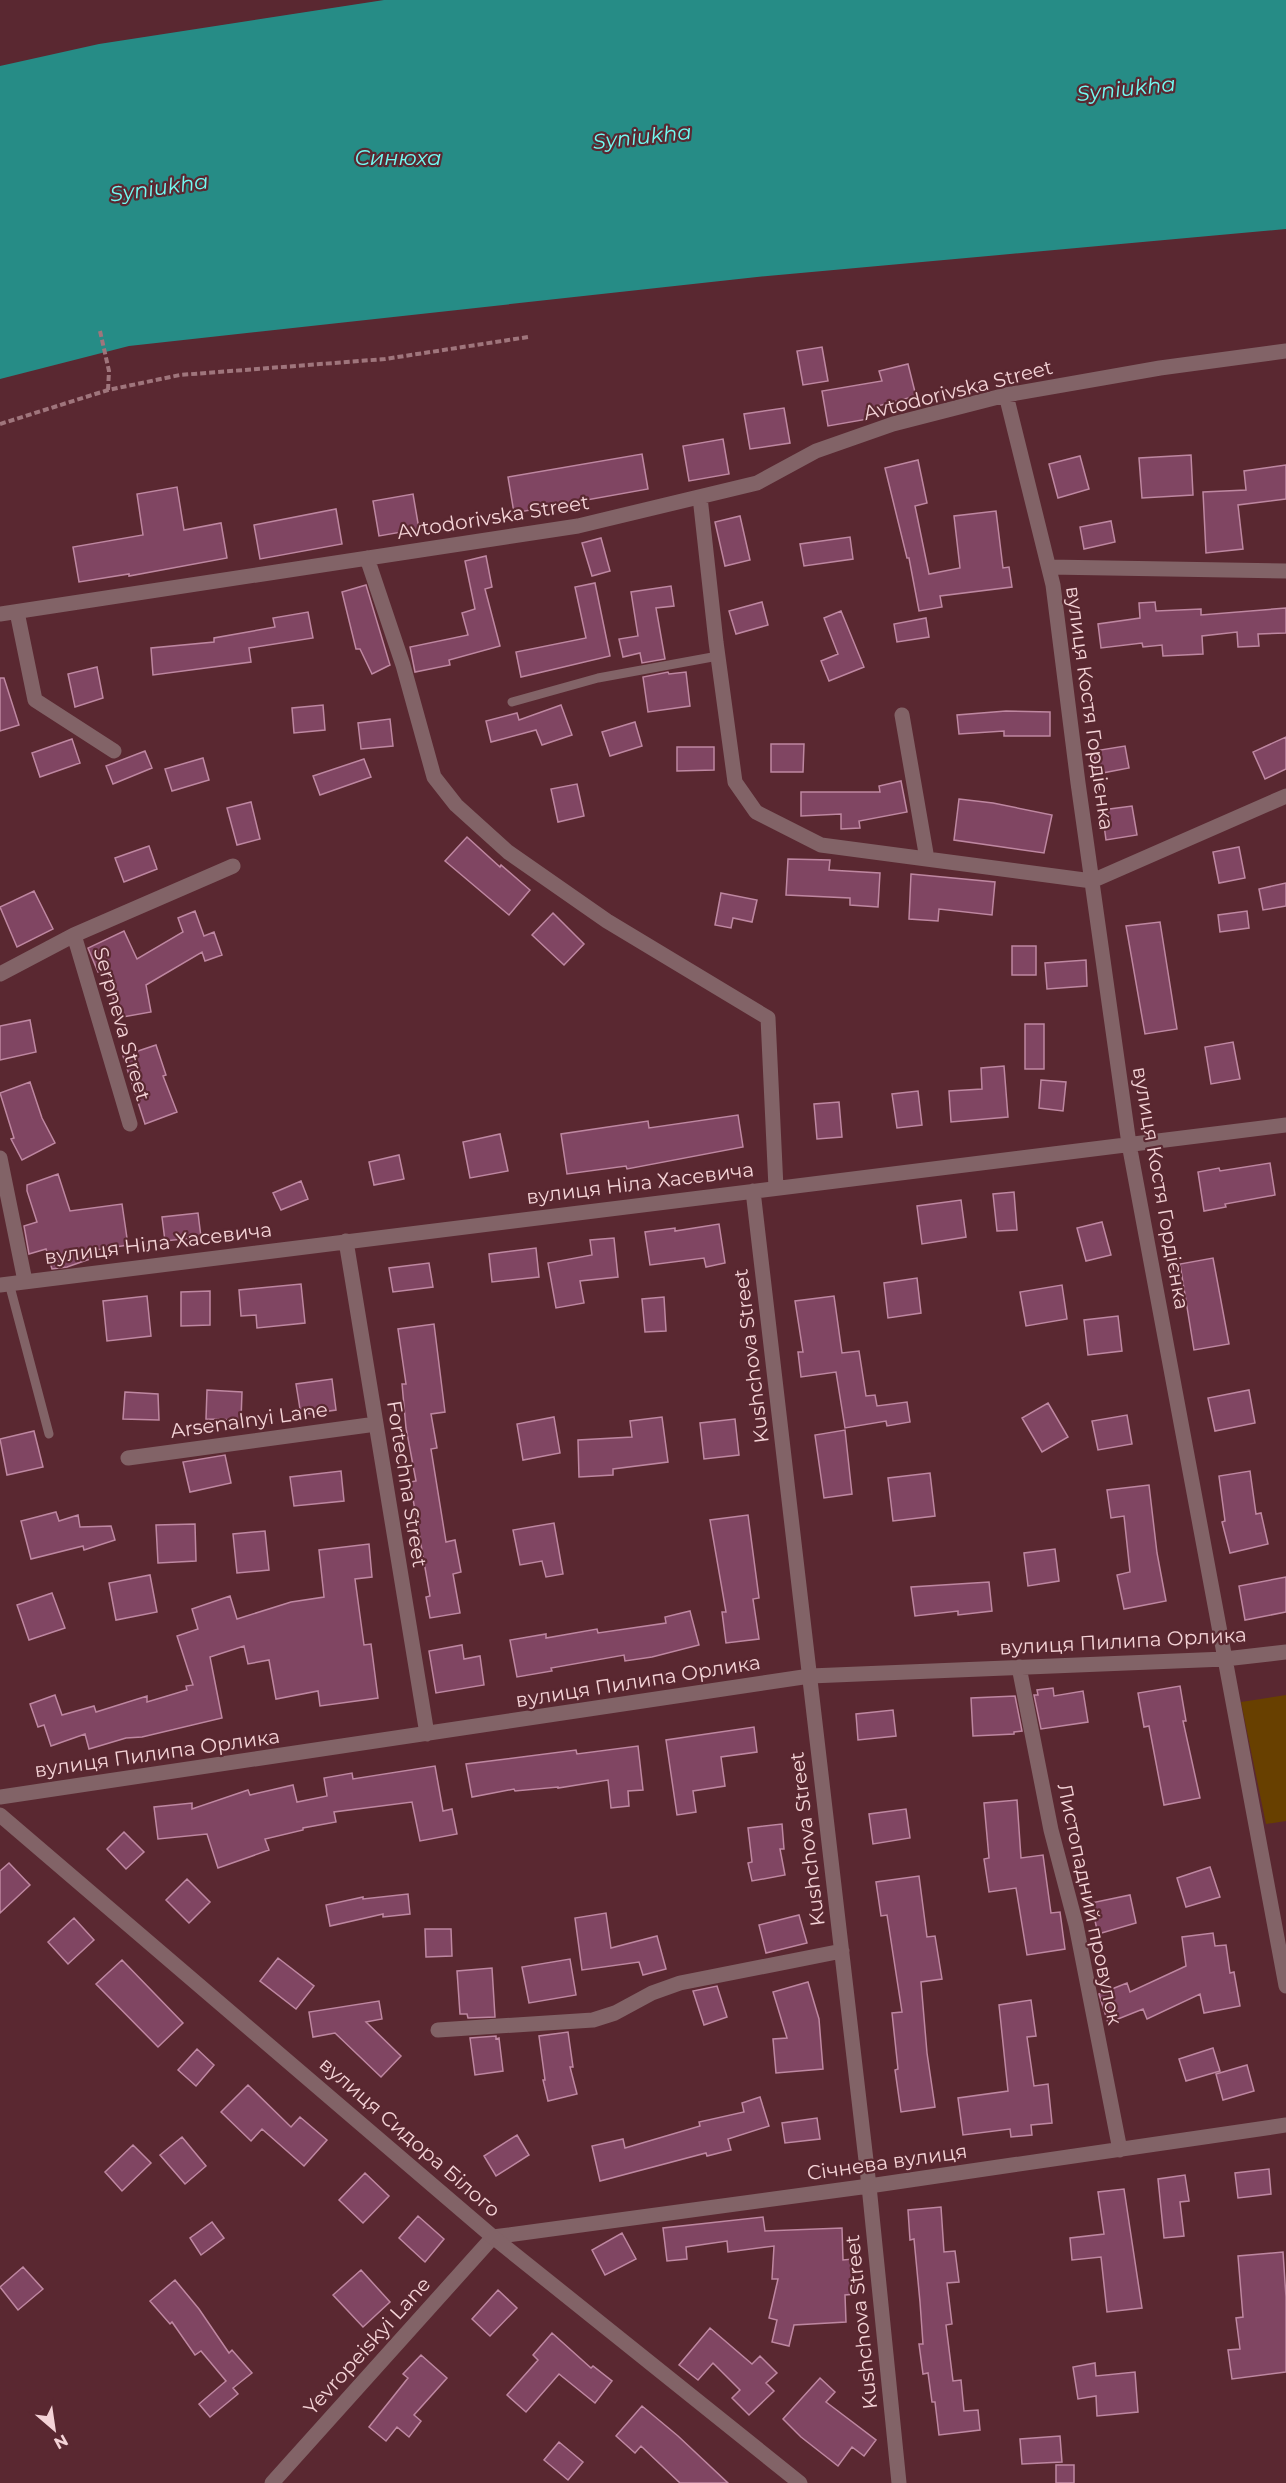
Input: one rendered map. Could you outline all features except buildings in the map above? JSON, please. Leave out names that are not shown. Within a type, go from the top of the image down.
[{"type":"street","name":"Avtodorivska Street","points":[[0,614],[578,526],[756,483],[816,452],[892,424],[1006,395],[1160,368],[1286,351]]},
{"type":"street","name":"вулиця Костя Гордієнка","points":[[1006,395],[1049,567],[1129,1144],[1286,1986]]},
{"type":"street","points":[[700,497],[735,782],[756,813],[821,844],[1092,881],[1286,796]]},
{"type":"street","points":[[367,558],[403,665],[434,777],[456,805],[508,852],[607,921],[768,1018],[776,1188]]},
{"type":"street","points":[[1049,567],[1286,571]]},
{"type":"street","points":[[17,612],[34,700],[114,751]]},
{"type":"street","points":[[902,715],[927,859]]},
{"type":"street","name":"Serpneva Street","points":[[0,974],[74,935],[233,866]]},
{"type":"street","name":"Serpneva Street","points":[[74,935],[130,1124]]},
{"type":"street","name":"вулиця Ніла Хасевича","points":[[4,1284],[1286,1125]]},
{"type":"street","points":[[0,1158],[12,1227],[25,1281]]},
{"type":"street","name":"Kushchova Street","points":[[753,1191],[869,2186],[899,2483]]},
{"type":"street","name":"Fortechna Street","points":[[346,1241],[427,1734]]},
{"type":"street","name":"Arsenalnyi Lane","points":[[128,1458],[376,1424]]},
{"type":"street","name":"вулиця Пилипа Орлика","points":[[0,1797],[810,1676],[1225,1659],[1286,1652]]},
{"type":"street","name":"Листопадний провулок","points":[[1019,1667],[1050,1830],[1076,1925],[1120,2150]]},
{"type":"street","name":"вулиця Сидора Білого","points":[[0,1815],[493,2237],[800,2483]]},
{"type":"street","points":[[438,2030],[593,2020],[615,2013],[652,1993],[680,1983],[842,1951]]},
{"type":"street","name":"Січнева вулиця","points":[[493,2237],[1286,2126]]},
{"type":"street","name":"Yevropeiskyi Lane","points":[[272,2483],[493,2237]]},
{"type":"lane","points":[[512,702],[598,678],[718,656]]},
{"type":"lane","points":[[4,1284],[49,1434]]},
{"type":"path","points":[[100,332],[109,371],[108,390]]},
{"type":"path","points":[[0,424],[108,390],[180,375],[385,359],[528,337]]},
{"type":"shaded area","points":[[1286,1695],[1286,1821],[1266,1824],[1241,1702]]},
{"type":"water","name":"Синюха","points":[[384,0],[1286,0],[1286,229],[757,277],[129,346],[0,379],[0,66],[99,44]]},
{"type":"water label","name":"Syniukha","points":[[1126,89]]},
{"type":"water label","name":"Syniukha","points":[[642,137]]},
{"type":"water label","name":"Syniukha","points":[[159,188]]}]
